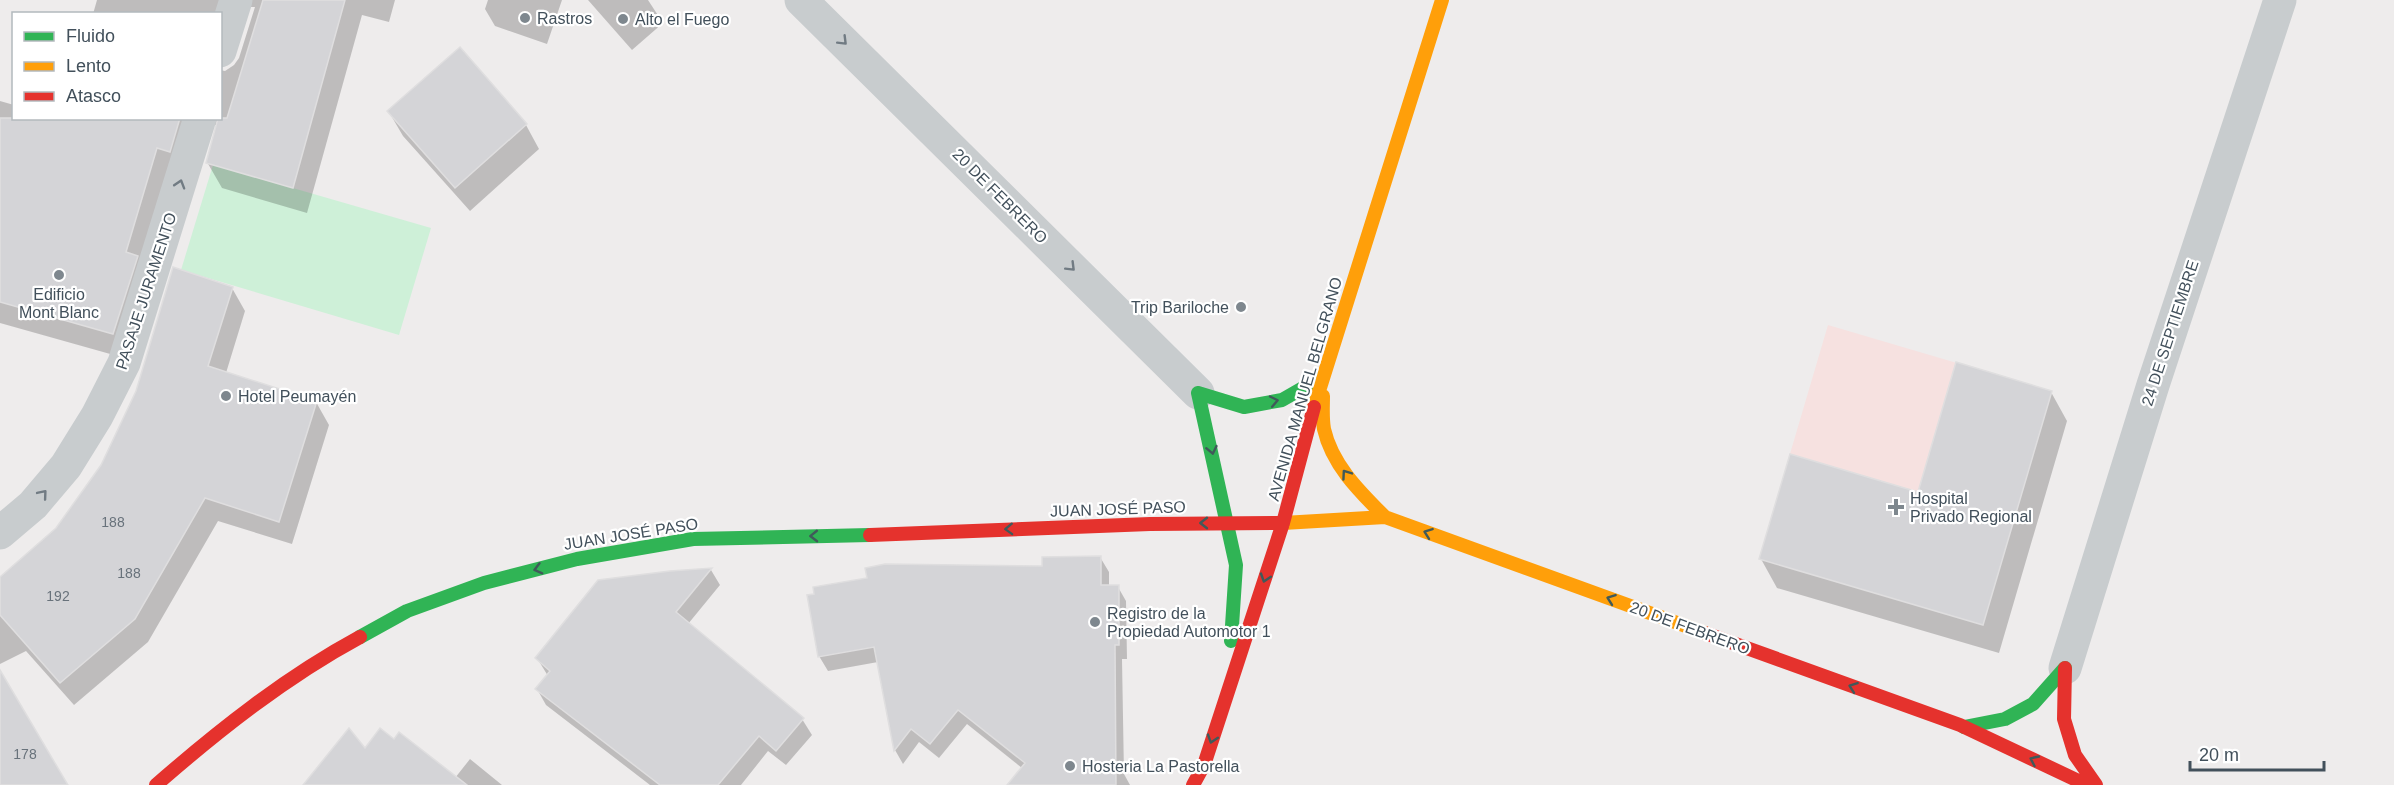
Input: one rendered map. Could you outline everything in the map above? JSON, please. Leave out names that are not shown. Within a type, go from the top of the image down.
[{"type":"main road","name":"AVENIDA MANUEL BELGRANO","points":[[1194,785],[1204,765],[1283,523],[1322,377],[1442,0]]},
{"type":"main road","points":[[1228,691],[1236,565],[1198,393],[1244,407],[1282,400],[1322,377],[1324,428],[1341,467],[1357,489],[1385,517]]},
{"type":"main road","name":"20 DE FEBRERO","points":[[1283,523],[1385,517],[1965,727],[2087,785]]},
{"type":"main road","name":"JUAN JOSÉ PASO","points":[[156,785],[207,740],[322,657],[407,610],[484,583],[576,559],[693,539],[1150,524],[1283,523]]},
{"type":"main road","points":[[1965,727],[2005,719],[2033,704],[2065,668]]},
{"type":"main road","points":[[2065,668],[2064,719],[2075,755],[2096,785]]},
{"type":"street","points":[[222,45],[236,0]]},
{"type":"street","name":"20 DE FEBRERO","points":[[801,0],[1198,393]]},
{"type":"street","name":"24 DE SEPTIEMBRE","points":[[2065,668],[2153,385],[2280,0]]},
{"type":"street","name":"PASAJE JURAMENTO","points":[[0,533],[33,505],[66,466],[97,416],[124,363],[199,120]]},
{"type":"shaded area","name":"Hospital Privado Regional","points":[[1828,325],[2052,391],[1983,625],[1759,559]]},
{"type":"green space","points":[[213,165],[431,228],[399,335],[181,270]]},
{"type":"building","points":[[263,0],[345,0],[293,188],[206,163],[217,120],[227,118]]},
{"type":"building","points":[[460,47],[527,124],[455,188],[387,111]]},
{"type":"building","points":[[0,118],[12,118],[12,120],[179,120],[170,152],[157,148],[126,252],[138,256],[113,334],[0,302]]},
{"type":"building","points":[[173,267],[233,287],[208,366],[317,401],[279,522],[205,498],[135,619],[60,683],[0,615],[0,577],[56,528],[101,465],[136,391]]},
{"type":"building","name":"Hospital Privado Regional","points":[[1956,362],[2052,391],[1983,625],[1759,559],[1790,454],[1918,492]]},
{"type":"building","points":[[1101,556],[1101,585],[1119,585],[1119,645],[1115,645],[1116,785],[1007,785],[1025,763],[958,710],[930,744],[911,729],[894,751],[874,647],[818,657],[807,595],[814,594],[813,587],[867,578],[865,568],[885,564],[1042,566],[1042,557]]},
{"type":"building","points":[[712,568],[676,612],[804,718],[776,751],[759,736],[718,785],[660,785],[535,689],[550,671],[535,658],[598,580]]},
{"type":"building","points":[[0,670],[68,785],[0,785]]},
{"type":"building","points":[[349,728],[365,748],[380,728],[394,739],[399,732],[467,785],[303,785]]},
{"type":"traffic: fast","points":[[1198,393],[1244,407],[1282,400],[1322,377]]},
{"type":"traffic: fast","points":[[1198,393],[1236,565],[1231,641]]},
{"type":"traffic: fast","points":[[360,637],[407,611],[484,583],[577,559],[693,539],[870,535]]},
{"type":"traffic: fast","points":[[1964,727],[2005,719],[2033,704],[2065,668]]},
{"type":"traffic: slow","points":[[1314,407],[1442,0]]},
{"type":"traffic: slow","points":[[1323,396],[1324,429],[1333,454],[1348,477],[1385,517]]},
{"type":"traffic: slow","points":[[1283,523],[1385,517],[1705,633]]},
{"type":"traffic: jam","points":[[1193,785],[1204,765],[1283,523],[1314,407]]},
{"type":"traffic: jam","points":[[870,535],[1150,524],[1283,523]]},
{"type":"traffic: jam","points":[[1705,633],[1960,725],[2087,785]]},
{"type":"traffic: jam","points":[[156,785],[254,705],[306,669],[360,637]]},
{"type":"traffic: jam","points":[[2065,668],[2064,719],[2075,755],[2096,785]]},
{"type":"place","name":"Rastros","points":[[525,18]]},
{"type":"place","name":"Alto el Fuego","points":[[623,19]]},
{"type":"place","name":"Edificio Mont Blanc","points":[[59,275]]},
{"type":"place","name":"Trip Bariloche","points":[[1241,307]]},
{"type":"place","name":"Hotel Peumayén","points":[[226,396]]},
{"type":"place","name":"Hospital Privado Regional","points":[[1896,507]]},
{"type":"place","name":"Registro de la Propiedad Automotor 1","points":[[1095,622]]},
{"type":"place","name":"Hosteria La Pastorella","points":[[1070,766]]}]
